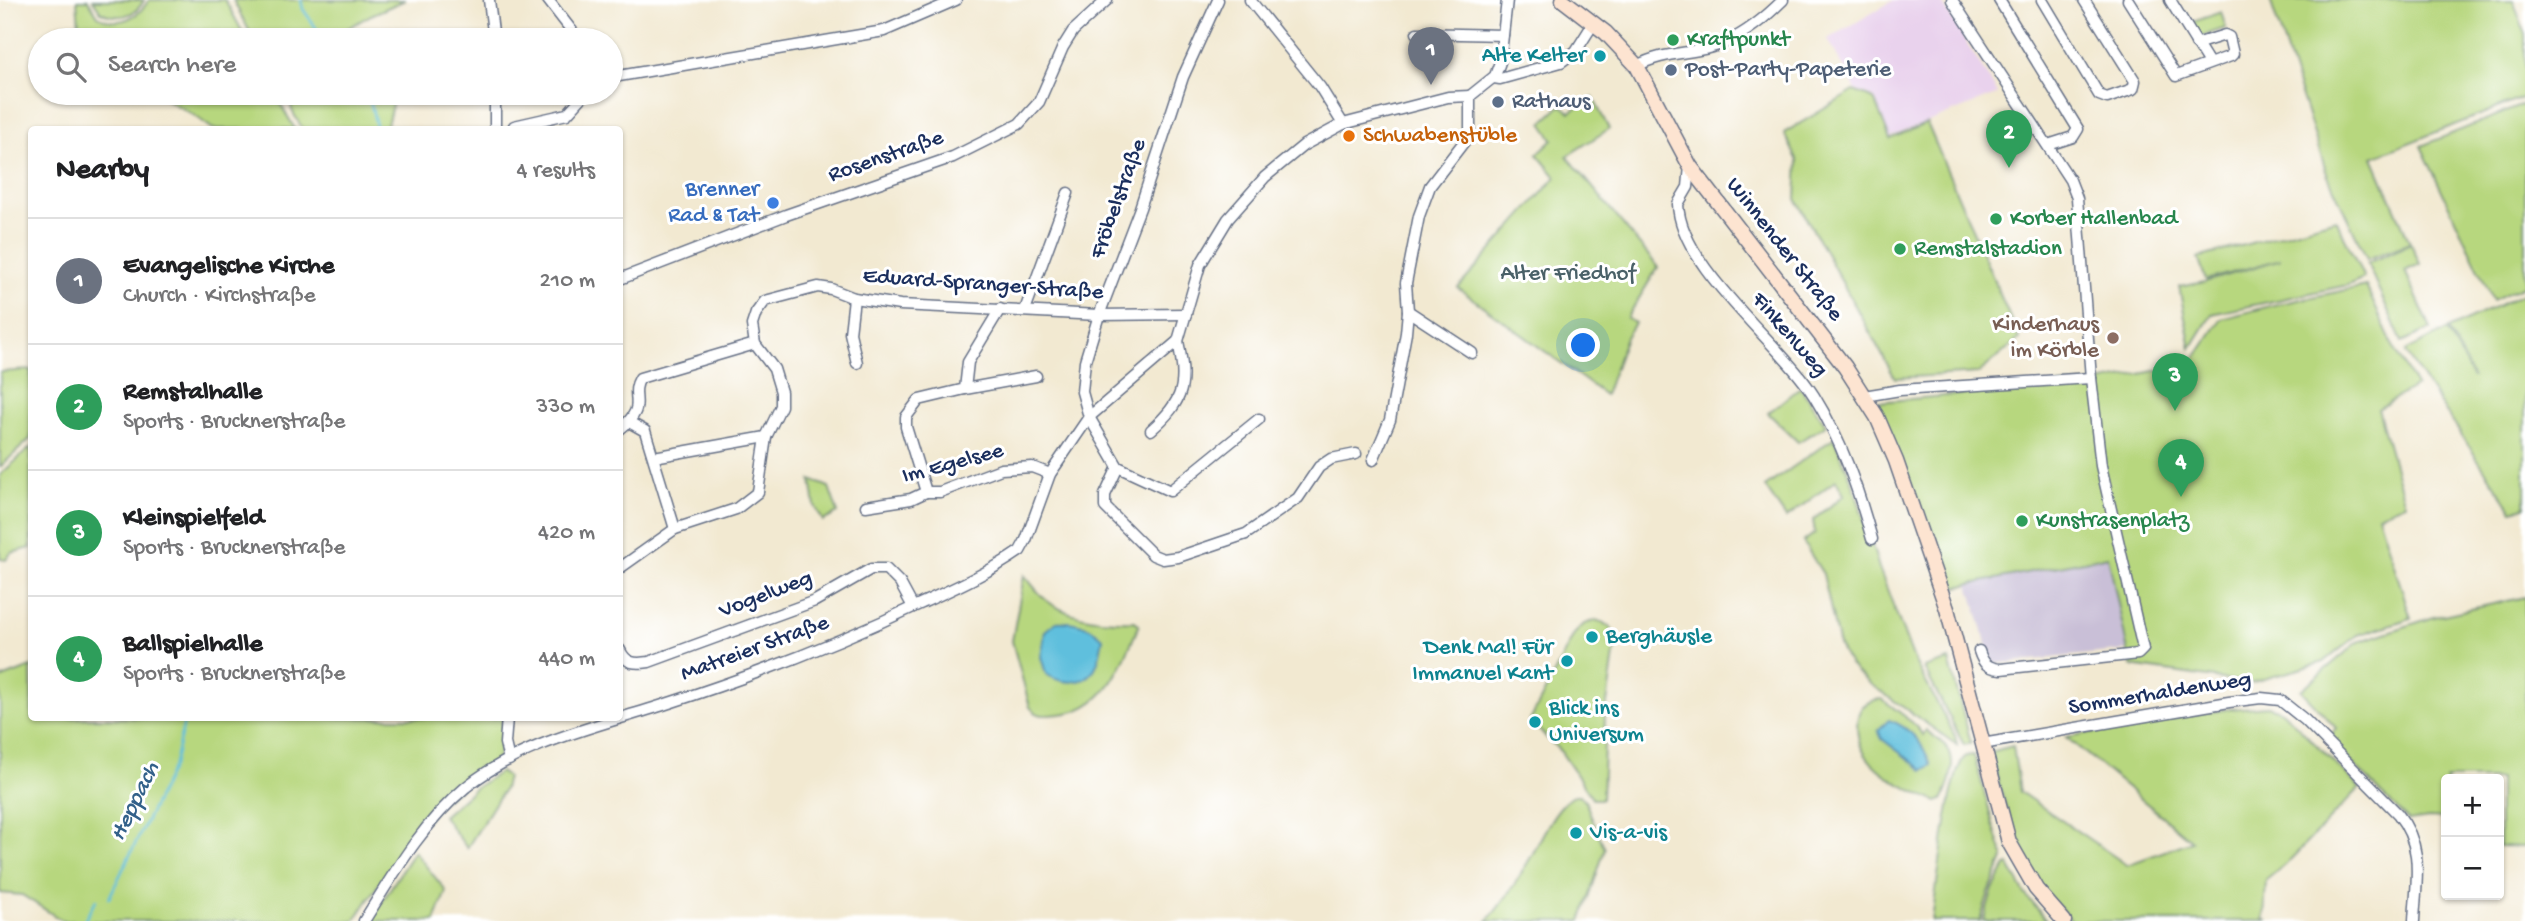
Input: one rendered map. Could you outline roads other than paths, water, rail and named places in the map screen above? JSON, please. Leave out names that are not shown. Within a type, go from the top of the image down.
[{"type":"street","points":[[489,0],[492,28]]},
{"type":"street","points":[[548,0],[570,28]]},
{"type":"street","points":[[623,75],[884,31],[956,0]]},
{"type":"street","name":"Rosenstraße","points":[[623,278],[786,215],[953,157],[1019,124],[1040,102],[1063,47],[1073,31],[1107,0]]},
{"type":"street","name":"Fröbelstraße","points":[[1118,467],[1089,417],[1082,392],[1085,360],[1183,78],[1218,0]]},
{"type":"street","points":[[1250,0],[1320,87],[1343,124]]},
{"type":"street","points":[[1151,430],[1170,413],[1180,393],[1184,371],[1178,341],[1200,265],[1227,219],[1265,177],[1294,153],[1343,124],[1448,97],[1470,96],[1494,78],[1500,62],[1507,0]]},
{"type":"street","points":[[1637,66],[1651,58],[1726,43],[1764,19],[1783,0]]},
{"type":"street","points":[[1952,0],[2048,145],[2070,180],[2077,198],[2091,378],[2101,466],[2143,649],[2138,654],[2001,669],[1991,668],[1982,660],[1979,652]]},
{"type":"street","points":[[1998,0],[2078,129],[2073,137],[2048,145]]},
{"type":"street","points":[[2042,0],[2099,95],[2107,98],[2133,89],[2134,81],[2084,0]]},
{"type":"street","points":[[2128,0],[2176,76],[2231,56],[2233,51],[2229,37],[2220,35],[2196,44]]},
{"type":"street","points":[[2170,0],[2209,62]]},
{"type":"street","name":"Winnender Straße","points":[[1572,3],[1606,33],[1637,66],[1690,166],[1830,348],[1877,417],[1930,555],[1947,609],[2009,842],[2036,889],[2064,921]]},
{"type":"street","points":[[1494,78],[1500,79],[1561,62],[1576,51],[1593,23]]},
{"type":"street","points":[[1418,33],[1503,35]]},
{"type":"street","points":[[1373,460],[1390,420],[1408,311],[1406,283],[1419,216],[1430,186],[1470,134],[1470,96]]},
{"type":"street","points":[[495,105],[495,126]]},
{"type":"street","points":[[514,126],[567,114],[575,105]]},
{"type":"street","name":"Finkenweg","points":[[1690,166],[1688,187],[1678,204],[1682,230],[1746,319],[1782,354],[1814,396],[1836,435],[1856,482],[1872,538]]},
{"type":"street","points":[[1025,310],[1068,193]]},
{"type":"street","name":"Eduard-Spranger-Straße","points":[[755,344],[752,325],[756,313],[765,301],[818,287],[854,298],[900,305],[1099,314],[1186,314]]},
{"type":"street","points":[[854,298],[850,333],[857,363]]},
{"type":"street","points":[[965,390],[968,362],[1000,309]]},
{"type":"street","points":[[1408,311],[1472,353]]},
{"type":"street","points":[[1050,474],[1089,417],[1178,341]]},
{"type":"street","points":[[623,566],[675,529],[736,509],[758,492],[766,437],[781,406],[781,392],[774,369],[755,344],[640,378],[637,383],[638,408],[624,425],[645,431],[675,529]]},
{"type":"street","points":[[926,492],[908,437],[906,417],[919,400],[1036,376]]},
{"type":"street","points":[[1864,396],[1900,390],[2091,378]]},
{"type":"street","points":[[1259,419],[1170,491],[1118,467],[1105,495],[1105,507],[1153,555],[1163,559],[1178,557],[1246,534],[1298,498],[1319,467],[1331,459],[1356,454]]},
{"type":"street","points":[[654,457],[766,437]]},
{"type":"street","name":"Im Egelsee","points":[[866,506],[911,499],[926,492],[940,492],[1001,469],[1032,467],[1050,474]]},
{"type":"street","name":"Matreier Straße","points":[[623,718],[725,685],[867,629],[1020,551],[1027,540],[1050,474]]},
{"type":"street","name":"Vogelweg","points":[[623,658],[634,664],[649,662],[815,601],[871,569],[886,569],[900,583],[913,607]]},
{"type":"street","name":"Sommerhaldenweg","points":[[1982,744],[2230,702],[2261,698],[2280,700],[2305,720],[2409,828],[2417,861],[2414,921]]},
{"type":"street","points":[[507,721],[505,743],[509,760]]},
{"type":"street","name":"Matreier Straße","points":[[364,921],[404,858],[441,809],[468,786],[495,767],[549,742],[614,721]]},
{"type":"water","points":[[1056,622],[1082,625],[1103,638],[1097,663],[1086,678],[1073,682],[1046,674],[1041,657],[1045,631]]},
{"type":"water","points":[[1889,720],[1904,727],[1916,738],[1931,765],[1923,770],[1882,739],[1878,730]]},
{"type":"waterway","name":"Heppach","points":[[301,0],[303,9],[316,28]]},
{"type":"waterway","name":"Heppach","points":[[371,105],[376,126]]},
{"type":"waterway","name":"Heppach","points":[[109,898],[174,764],[184,721]]},
{"type":"waterway","points":[[84,921],[96,900]]},
{"type":"place","name":"Kraftpunkt","points":[[1673,40]]},
{"type":"place","name":"Alte Kelter","points":[[1600,56]]},
{"type":"place","name":"Post-Party-Papeterie","points":[[1671,70]]},
{"type":"place","name":"Evangelische Kirche","points":[[1431,85]]},
{"type":"place","name":"Rathaus","points":[[1498,102]]},
{"type":"place","name":"Schwabenstüble","points":[[1349,136]]},
{"type":"place","name":"Remstalhalle","points":[[2009,168]]},
{"type":"place","name":"Brenner Rad & Tat","points":[[773,203]]},
{"type":"place","name":"Korber Hallenbad","points":[[1996,219]]},
{"type":"place","name":"Remstalstadion","points":[[1900,249]]},
{"type":"place","name":"Kinderhaus im Körble","points":[[2113,338]]},
{"type":"place","name":"Kleinspielfeld","points":[[2175,411]]},
{"type":"place","name":"Ballspielhalle","points":[[2181,497]]},
{"type":"place","name":"Kunstrasenplatz","points":[[2022,521]]},
{"type":"place","name":"Berghäusle","points":[[1592,637]]},
{"type":"place","name":"Denk Mal! Für Immanuel Kant","points":[[1567,661]]},
{"type":"place","name":"Blick ins Universum","points":[[1535,722]]},
{"type":"place","name":"Vis-a-vis","points":[[1576,833]]},
{"type":"park label","name":"Alter Friedhof","points":[[1568,274]]}]
